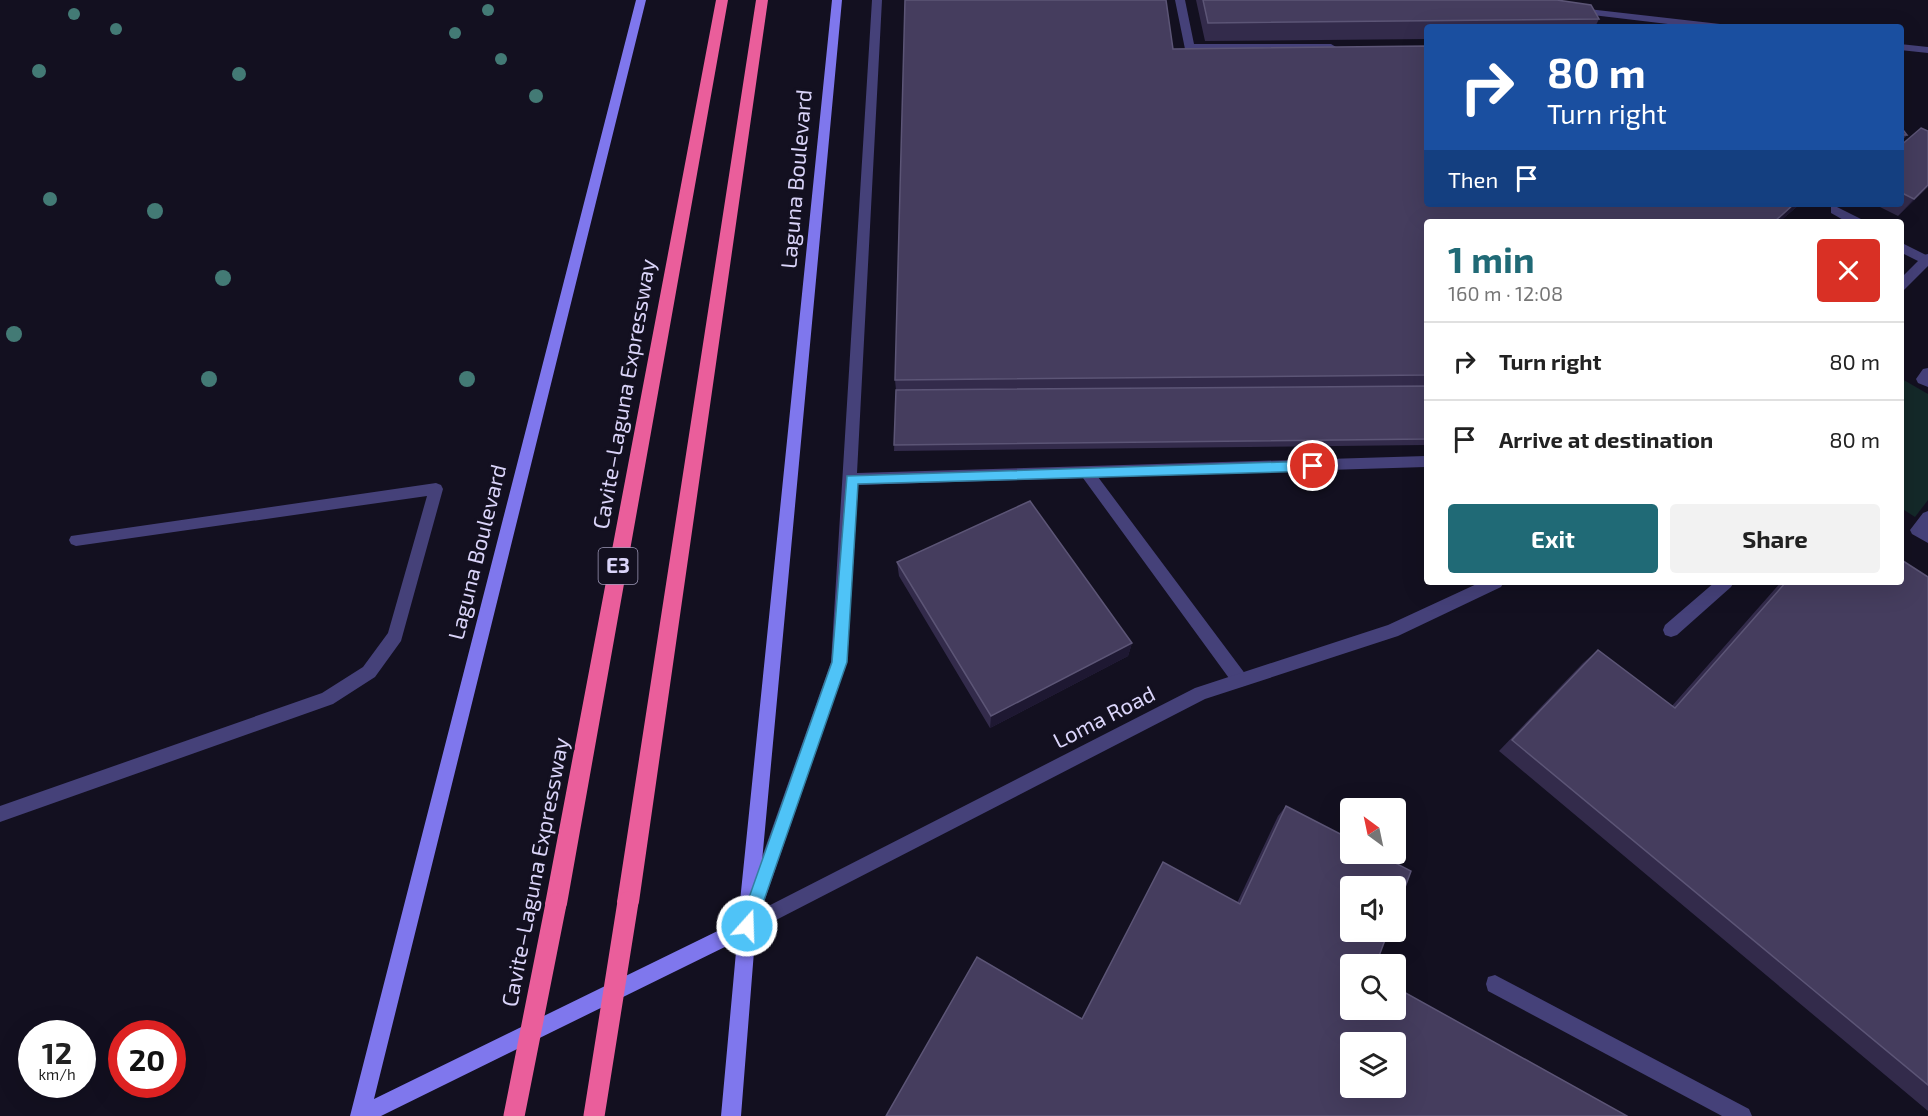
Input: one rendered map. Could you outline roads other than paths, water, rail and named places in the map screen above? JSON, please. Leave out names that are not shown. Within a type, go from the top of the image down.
[{"type":"highway","name":"Cavite–Laguna Expressway","points":[[514,1116],[556,904],[722,0]]},
{"type":"highway","points":[[594,1116],[762,0]]},
{"type":"main road","name":"Laguna Boulevard","points":[[360,1116],[641,0]]},
{"type":"main road","name":"Laguna Boulevard","points":[[731,1116],[747,926],[837,0]]},
{"type":"main road","points":[[360,1116],[747,926]]},
{"type":"street","points":[[747,926],[839,662],[852,479],[877,0]]},
{"type":"street","points":[[1180,0],[1189,47],[1343,47]]},
{"type":"street","points":[[1588,12],[1694,24]]},
{"type":"street","points":[[1904,47],[1928,50]]},
{"type":"street","points":[[1833,207],[1852,219]]},
{"type":"street","points":[[1904,248],[1927,259],[1904,283]]},
{"type":"street","points":[[1928,373],[1923,379],[1928,382]]},
{"type":"street","points":[[852,479],[1424,462]]},
{"type":"street","points":[[1087,472],[1240,680]]},
{"type":"street","points":[[0,814],[327,699],[369,672],[395,636],[436,489],[76,540]]},
{"type":"street","points":[[1928,517],[1917,530],[1928,537]]},
{"type":"street","name":"Loma Road","points":[[747,926],[1201,693],[1392,631],[1490,585]]},
{"type":"street","points":[[1671,630],[1723,585]]},
{"type":"street","points":[[1494,984],[1742,1116]]}]
